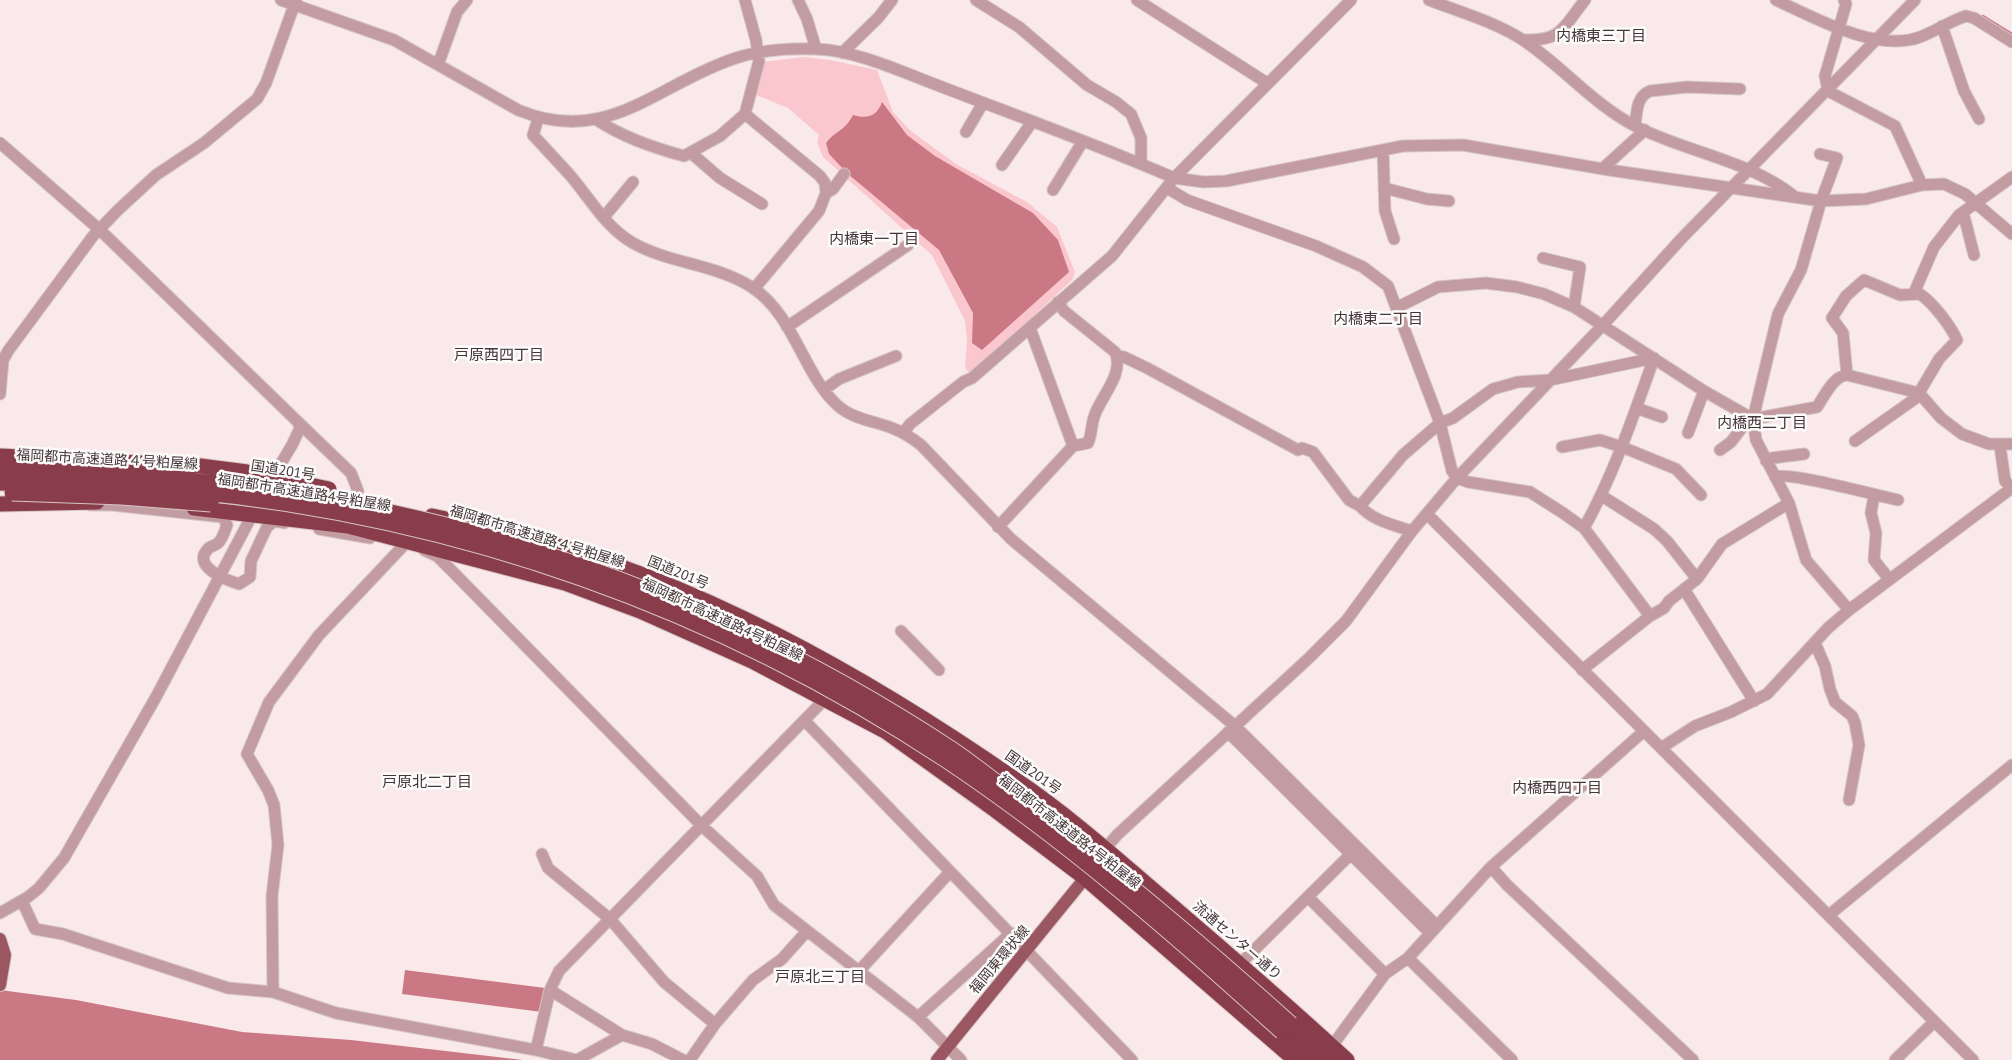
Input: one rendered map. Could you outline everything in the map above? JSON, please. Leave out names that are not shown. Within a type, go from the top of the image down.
[{"type":"highway","points":[[0,456],[200,466],[247,472],[354,494],[422,518]]},
{"type":"highway","name":"国道201号","points":[[0,466],[52,464],[214,477],[268,484],[362,501],[519,535],[591,557],[689,594],[764,628],[854,677],[919,716],[1017,780],[1104,848]]},
{"type":"highway","name":"福岡都市高速道路４号粕屋線","points":[[0,471],[113,474],[210,481],[348,502],[422,518],[513,543],[648,589]]},
{"type":"highway","name":"福岡都市高速道路4号粕屋線","points":[[0,483],[91,484],[187,490],[336,511],[512,555],[569,572],[645,600],[758,651],[831,690],[946,760],[1056,839],[1286,1028],[1331,1053]]},
{"type":"highway","points":[[0,492],[181,501],[373,523],[374,520]]},
{"type":"highway","points":[[0,504],[123,502],[252,514],[348,526],[565,583],[684,630],[754,662],[885,731],[1086,878],[1295,1060]]},
{"type":"highway","name":"福岡都市高速道路4号粕屋線","points":[[648,589],[761,640],[899,716],[957,753],[1108,866],[1286,1028],[1313,1060]]},
{"type":"highway","name":"流通センター通り","points":[[1104,848],[1240,964],[1331,1053],[1347,1060]]},
{"type":"main road","name":"福岡東環状線","points":[[937,1060],[1086,878]]},
{"type":"main road","points":[[0,939],[5,955],[0,985]]},
{"type":"street","points":[[281,0],[295,2],[394,40],[495,97],[538,118],[576,122],[598,120],[732,59],[758,52],[816,49],[842,53],[983,103],[1174,178],[1204,182],[1226,181],[1383,150],[1428,144],[1463,145],[1602,169],[1821,201],[1866,199],[1922,185],[1944,184],[1957,188],[2012,234]]},
{"type":"street","points":[[438,65],[457,12],[467,0]]},
{"type":"street","points":[[598,120],[616,133],[662,151],[684,156],[732,127],[745,114],[759,62],[745,0]]},
{"type":"street","points":[[798,0],[807,19],[816,49]]},
{"type":"street","points":[[842,53],[878,18],[892,0]]},
{"type":"street","points":[[976,0],[1019,27],[1087,85],[1116,102],[1131,114],[1141,138],[1141,164]]},
{"type":"street","points":[[1137,0],[1267,84]]},
{"type":"street","points":[[904,432],[910,424],[963,382],[972,378],[1112,256],[1174,178],[1351,0]]},
{"type":"street","points":[[1429,0],[1523,40],[1598,100],[1640,128],[1748,170],[1782,187],[1794,197]]},
{"type":"street","points":[[1523,40],[1543,41],[1558,34],[1585,0]]},
{"type":"street","points":[[1776,0],[1840,29],[1877,38],[1906,40],[1920,37],[1966,16],[1974,18],[2012,42]]},
{"type":"street","points":[[1828,91],[1825,76],[1840,29],[1846,4],[1844,0]]},
{"type":"street","points":[[1086,878],[1104,848],[1346,621],[1412,531],[1456,478],[1604,325],[1652,270],[1731,187],[1828,91],[1915,0]]},
{"type":"street","points":[[0,394],[3,360],[8,351],[100,230],[156,175],[204,143],[257,99],[266,83],[295,2]]},
{"type":"street","points":[[1942,26],[1964,91],[1979,119]]},
{"type":"street","points":[[1602,169],[1640,128],[1639,102],[1645,93],[1693,87],[1740,89]]},
{"type":"street","points":[[1828,91],[1895,126],[1922,185]]},
{"type":"street","points":[[966,132],[983,103]]},
{"type":"street","points":[[745,114],[820,176],[825,183],[826,193],[819,211],[754,289]]},
{"type":"street","points":[[538,118],[533,135],[612,226],[632,243],[653,252],[714,270],[754,289],[777,313],[825,389],[842,409],[854,417],[904,432],[921,445],[998,527],[1232,729],[1432,929]]},
{"type":"street","points":[[1002,165],[1032,122]]},
{"type":"street","points":[[1053,190],[1083,142]]},
{"type":"street","points":[[0,143],[100,230],[351,473],[358,491]]},
{"type":"street","points":[[1383,150],[1385,211],[1394,239]]},
{"type":"street","points":[[691,152],[720,178],[762,204]]},
{"type":"street","points":[[1720,450],[1731,442],[1751,418],[1778,314],[1801,270],[1821,201],[1837,158],[1820,154]]},
{"type":"street","points":[[826,193],[833,189],[844,174]]},
{"type":"street","points":[[1914,294],[1934,246],[1964,212],[2012,177]]},
{"type":"street","points":[[604,217],[633,182]]},
{"type":"street","points":[[1167,188],[1187,200],[1316,246],[1363,267],[1388,286],[1398,307],[1440,423],[1452,471],[1456,478],[1468,482],[1530,492],[1584,528],[1650,616]]},
{"type":"street","points":[[1384,188],[1426,200],[1449,201]]},
{"type":"street","points":[[1964,212],[1974,255]]},
{"type":"street","points":[[787,327],[908,245]]},
{"type":"street","points":[[1543,258],[1580,267],[1574,307]]},
{"type":"street","points":[[1846,375],[1843,333],[1832,318],[1846,296],[1864,280],[1900,295],[1914,294],[1928,300],[1942,316],[1944,323],[1957,340],[1939,358],[1916,398],[1855,441]]},
{"type":"street","points":[[1398,307],[1438,287],[1486,283],[1526,289],[1574,307],[1704,391],[1751,418],[1817,407],[1834,382],[1841,375],[1846,375],[1919,393],[1941,418],[1962,434],[2006,445],[2005,481],[2012,488],[1848,610],[1767,694],[1695,726],[1661,748]]},
{"type":"street","points":[[998,527],[1073,446],[1088,443],[1092,434],[1092,420],[1097,408],[1105,397],[1118,367],[1115,352],[1064,311],[1058,302]]},
{"type":"street","points":[[1030,328],[1073,446]]},
{"type":"street","points":[[825,389],[839,379],[896,356]]},
{"type":"street","points":[[1117,356],[1124,357],[1147,368],[1298,450],[1308,449],[1313,452],[1348,500],[1386,523],[1412,531]]},
{"type":"street","points":[[1360,506],[1403,455],[1440,423],[1453,418],[1493,389],[1518,382],[1550,380],[1654,358]]},
{"type":"street","points":[[1584,528],[1602,496],[1654,358]]},
{"type":"street","points":[[1688,433],[1704,391]]},
{"type":"street","points":[[1636,408],[1662,417]]},
{"type":"street","points":[[1751,418],[1756,440],[1789,503],[1806,560],[1848,610]]},
{"type":"street","points":[[0,913],[22,901],[47,880],[64,858],[156,697],[268,484],[298,433],[298,422]]},
{"type":"street","points":[[1562,447],[1600,440],[1622,447],[1676,469],[1701,495]]},
{"type":"street","points":[[1766,461],[1772,458],[1804,454]]},
{"type":"street","points":[[1775,477],[1779,475],[1803,479],[1898,500]]},
{"type":"street","points":[[1874,495],[1871,513],[1876,533],[1874,560],[1889,579]]},
{"type":"street","points":[[1602,496],[1660,535],[1697,579]]},
{"type":"street","points":[[1582,670],[1650,616],[1664,608],[1697,579],[1722,544],[1789,503]]},
{"type":"street","points":[[0,508],[112,504],[224,517],[227,526],[219,543],[208,549],[204,556],[204,563],[208,569],[239,584],[245,582],[250,577],[251,561],[267,527],[274,521],[405,544],[426,550],[437,556],[702,826],[757,876],[774,904],[918,1017],[961,1060]]},
{"type":"street","points":[[1427,514],[1973,1060]]},
{"type":"street","points":[[273,992],[272,896],[278,846],[274,813],[268,790],[248,754],[269,702],[318,635],[405,544]]},
{"type":"street","points":[[1684,589],[1754,701]]},
{"type":"street","points":[[901,631],[939,670]]},
{"type":"street","points":[[1815,643],[1825,666],[1835,702],[1852,716],[1859,746],[1849,800]]},
{"type":"street","points":[[536,1050],[550,990],[559,971],[824,700]]},
{"type":"street","points":[[805,721],[949,873],[1011,933],[1132,1060]]},
{"type":"street","points":[[1331,1053],[1385,974],[1408,958],[1432,929],[1491,868],[1644,731]]},
{"type":"street","points":[[1829,915],[2012,765]]},
{"type":"street","points":[[1240,964],[1354,851]]},
{"type":"street","points":[[542,854],[548,868],[610,919],[664,982],[715,1024]]},
{"type":"street","points":[[1491,868],[1693,1060]]},
{"type":"street","points":[[859,971],[949,873]]},
{"type":"street","points":[[1308,897],[1385,974]]},
{"type":"street","points":[[22,901],[35,929],[63,934],[228,988],[273,992],[336,1013],[536,1050],[577,1060],[622,1035]]},
{"type":"street","points":[[690,1060],[715,1024],[753,980],[782,959],[807,931]]},
{"type":"street","points":[[918,1017],[1011,933]]},
{"type":"street","points":[[1408,958],[1512,1060]]},
{"type":"street","points":[[550,990],[622,1035],[652,1044],[683,1060]]},
{"type":"street","points":[[1895,1060],[1934,1022]]},
{"type":"shaded area","points":[[803,57],[830,60],[877,70],[893,112],[911,131],[956,164],[1027,202],[1057,227],[1075,272],[1072,280],[971,374],[965,368],[967,340],[965,321],[932,255],[823,157],[817,142],[819,135],[788,108],[754,94],[763,62]]},
{"type":"shaded area","points":[[882,102],[907,135],[935,156],[1033,213],[1058,240],[1069,272],[982,350],[972,343],[973,313],[939,250],[848,174],[829,154],[826,143],[847,124],[853,115],[871,116],[877,111]]},
{"type":"shaded area","points":[[405,970],[545,988],[542,1012],[402,994]]},
{"type":"shaded area","points":[[0,990],[76,1000],[242,1032],[351,1040],[523,1060],[0,1060]]},
{"type":"waterway","points":[[1983,16],[2012,34]]},
{"type":"district","name":"内橋東三丁目","points":[[1601,37]]},
{"type":"district","name":"内橋東一丁目","points":[[874,240]]},
{"type":"district","name":"内橋東二丁目","points":[[1378,320]]},
{"type":"district","name":"戸原西四丁目","points":[[499,356]]},
{"type":"district","name":"内橋西二丁目","points":[[1762,424]]},
{"type":"district","name":"戸原北二丁目","points":[[427,783]]},
{"type":"district","name":"内橋西四丁目","points":[[1557,789]]},
{"type":"district","name":"戸原北三丁目","points":[[820,978]]}]
